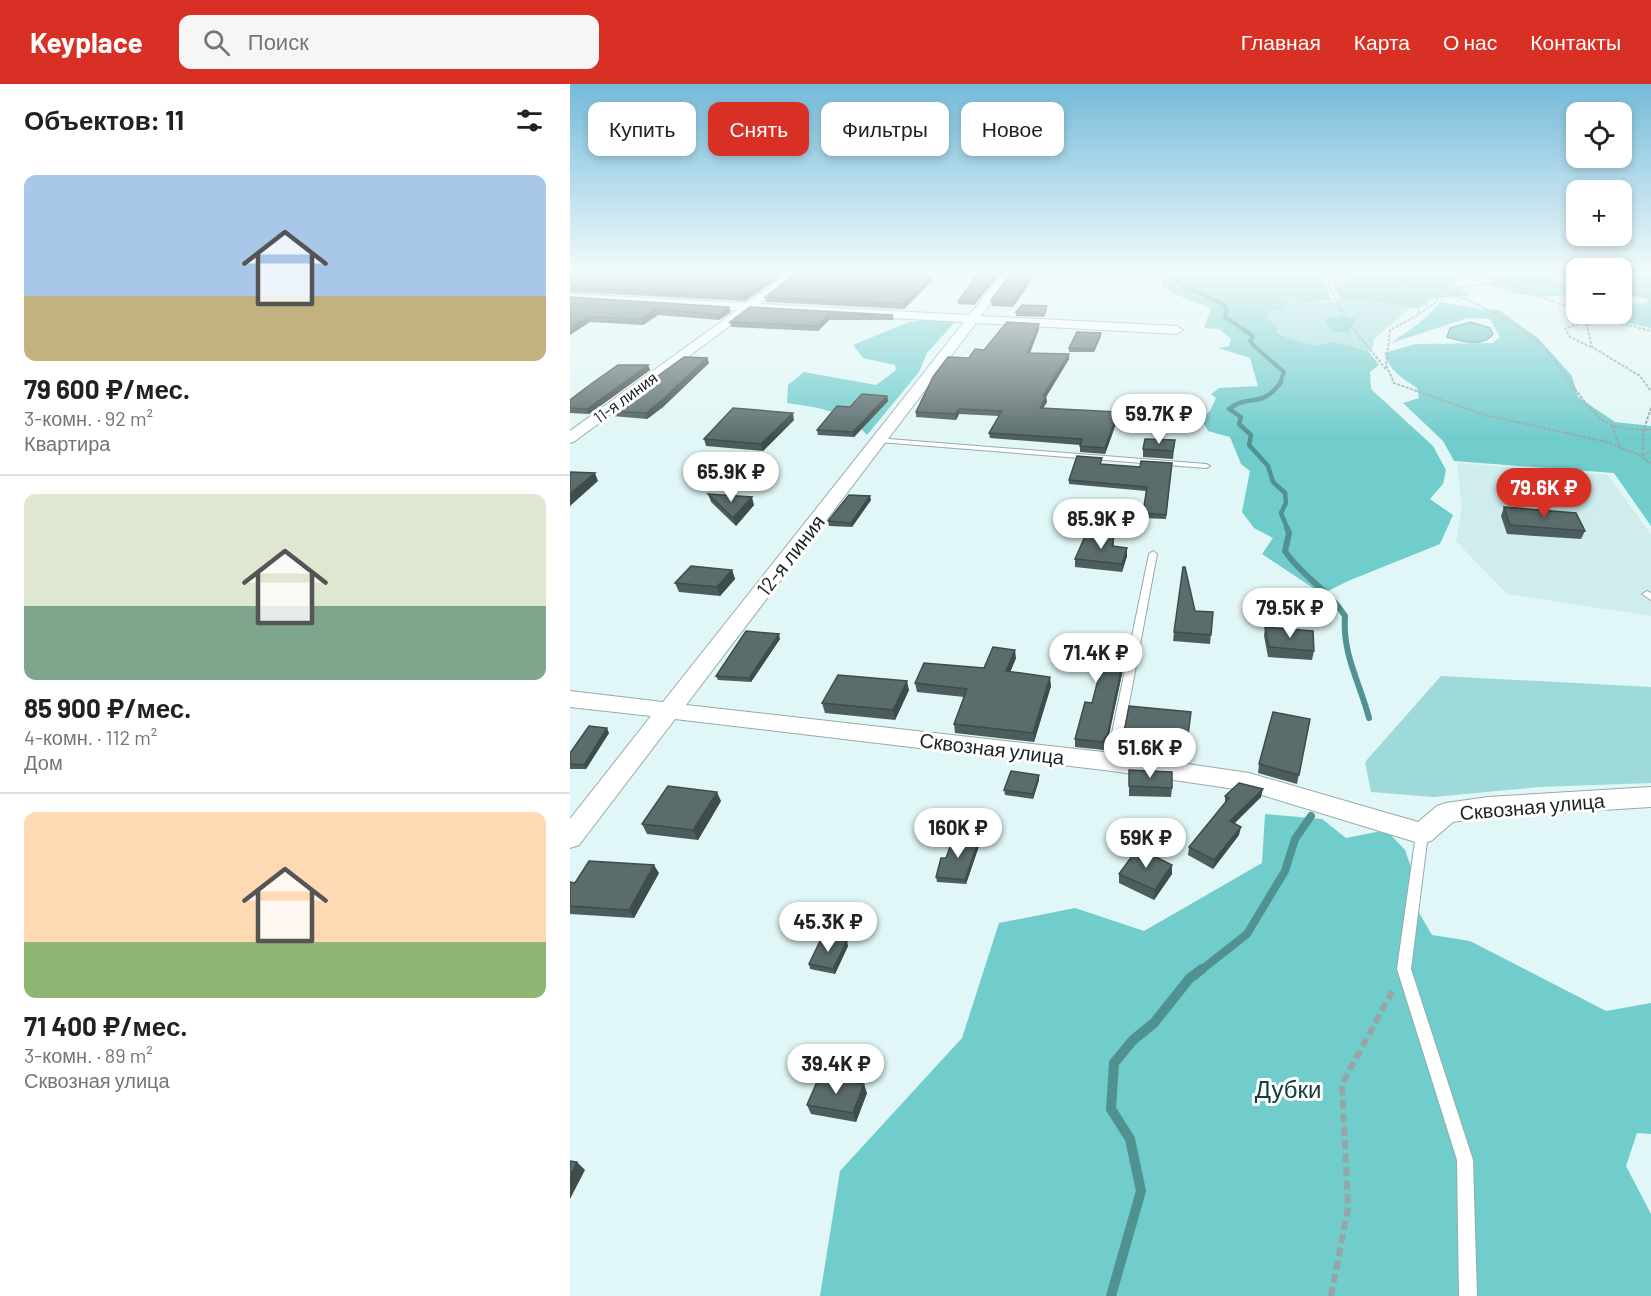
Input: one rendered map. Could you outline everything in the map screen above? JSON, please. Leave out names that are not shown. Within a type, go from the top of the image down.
[{"type":"street","name":"11-я линия","points":[[570,438],[720,328]]},
{"type":"street","name":"12-я линия","points":[[570,838],[965,328]]},
{"type":"street","points":[[1135,328],[1177,330]]},
{"type":"street","name":"Сквозная улица","points":[[570,699],[1112,762],[1249,782],[1422,834],[1446,813],[1478,808],[1651,797]]},
{"type":"lane","points":[[879,440],[1206,466]]},
{"type":"lane","points":[[1112,762],[1153,554]]},
{"type":"lane","points":[[1422,834],[1404,969],[1465,1160],[1468,1296]]},
{"type":"path","points":[[1352,328],[1394,382],[1435,399],[1517,423],[1585,436],[1642,456],[1651,463]]},
{"type":"path","points":[[1386,370],[1386,345],[1390,330],[1395,328]]},
{"type":"path","points":[[1518,328],[1548,351],[1581,395],[1612,425],[1620,448]]},
{"type":"path","points":[[1569,328],[1565,329],[1570,337],[1640,376],[1651,391]]},
{"type":"path","points":[[1588,328],[1592,348]]},
{"type":"path","points":[[1642,456],[1644,429],[1651,408]]},
{"type":"path","points":[[1612,425],[1651,430]]},
{"type":"path","points":[[1642,456],[1651,452]]},
{"type":"path","points":[[1331,1296],[1348,1208],[1342,1084],[1404,969]]},
{"type":"shaded area","points":[[1274,328],[1387,328],[1374,339],[1373,348],[1368,351],[1333,342],[1315,346],[1288,338]]},
{"type":"shaded area","points":[[1450,328],[1489,328],[1493,334],[1484,341],[1465,342],[1447,337]]},
{"type":"shaded area","points":[[1457,463],[1608,475],[1651,535],[1651,616],[1507,594],[1456,541],[1462,507]]},
{"type":"shaded area","points":[[1441,676],[1651,687],[1651,783],[1539,787],[1434,797],[1371,792],[1365,762]]},
{"type":"green space","points":[[895,328],[950,328],[927,353],[919,372],[867,435],[840,415],[787,403],[788,385],[804,372],[876,385],[896,370],[895,365],[863,358],[853,345]]},
{"type":"green space","points":[[1204,328],[1276,328],[1277,332],[1288,338],[1315,346],[1333,342],[1368,351],[1379,365],[1370,372],[1371,389],[1433,446],[1446,470],[1443,484],[1430,499],[1453,515],[1440,544],[1348,581],[1322,594],[1262,554],[1273,538],[1254,528],[1242,512],[1250,471],[1241,464],[1230,437],[1208,431],[1201,419],[1210,411],[1216,398],[1211,394],[1219,388],[1258,386],[1250,358],[1218,348],[1229,346],[1231,339],[1219,329]]},
{"type":"green space","points":[[1330,328],[1352,328],[1348,333],[1332,331]]},
{"type":"green space","points":[[1413,328],[1439,328],[1391,343]]},
{"type":"green space","points":[[1495,328],[1523,328],[1538,338],[1572,376],[1578,397],[1615,422],[1651,426],[1651,526],[1614,473],[1454,461],[1443,441],[1403,403],[1419,398],[1417,388],[1393,369],[1384,353],[1416,344],[1493,343],[1500,337]]},
{"type":"green space","name":"Дубки","points":[[1265,814],[1322,819],[1346,838],[1386,830],[1405,850],[1412,870],[1409,896],[1432,935],[1470,941],[1606,1011],[1651,1003],[1651,1134],[1637,1133],[1626,1166],[1651,1214],[1651,1296],[820,1296],[840,1171],[962,1038],[999,923],[1075,908],[1144,931],[1262,863]]},
{"type":"building","points":[[1002,328],[1038,328],[1027,353],[1069,354],[1043,396],[1046,396],[1040,408],[1118,412],[1105,448],[1080,446],[1082,439],[989,433],[1002,411],[959,409],[955,414],[916,412],[933,377],[948,357],[969,358],[975,349],[984,350]]},
{"type":"building","points":[[1077,332],[1101,333],[1094,349],[1069,348]]},
{"type":"building","points":[[684,357],[707,358],[646,413],[610,411]]},
{"type":"building","points":[[618,365],[648,365],[587,409],[570,408],[570,400]]},
{"type":"building","points":[[862,394],[887,396],[853,432],[817,430],[837,406],[850,407]]},
{"type":"building","points":[[733,408],[793,413],[761,444],[704,439]]},
{"type":"building","points":[[1145,439],[1175,440],[1173,451],[1143,449]]},
{"type":"building","points":[[1077,456],[1102,458],[1100,464],[1140,467],[1141,461],[1172,463],[1166,515],[1143,513],[1147,487],[1069,480]]},
{"type":"building","points":[[570,472],[595,473],[570,494]]},
{"type":"building","points":[[708,494],[752,497],[733,518]]},
{"type":"building","points":[[849,495],[870,496],[851,523],[828,521]]},
{"type":"building","points":[[1504,507],[1576,513],[1585,531],[1510,525]]},
{"type":"building","points":[[1086,534],[1114,536],[1112,546],[1127,548],[1122,564],[1075,559]]},
{"type":"building","points":[[691,566],[732,570],[717,587],[675,583]]},
{"type":"building","points":[[1183,567],[1185,567],[1195,611],[1213,612],[1211,635],[1174,632]]},
{"type":"building","points":[[1265,627],[1313,631],[1314,651],[1269,647]]},
{"type":"building","points":[[746,631],[779,634],[749,678],[716,676]]},
{"type":"building","points":[[1060,638],[1126,647],[1107,737],[1103,742],[1075,739],[1085,702],[1092,703],[1102,664],[1052,656]]},
{"type":"building","points":[[993,647],[1015,650],[1006,671],[1050,677],[1033,733],[954,724],[967,689],[915,683],[924,663],[984,668]]},
{"type":"building","points":[[838,675],[907,681],[893,710],[822,703]]},
{"type":"building","points":[[1129,706],[1191,712],[1187,743],[1123,737]]},
{"type":"building","points":[[1273,712],[1310,719],[1299,775],[1259,764]]},
{"type":"building","points":[[589,726],[607,728],[584,765],[570,764],[570,753]]},
{"type":"building","points":[[1129,770],[1172,772],[1172,788],[1129,786]]},
{"type":"building","points":[[1011,771],[1039,775],[1033,794],[1004,790]]},
{"type":"building","points":[[1239,783],[1263,789],[1230,821],[1241,827],[1214,860],[1189,847],[1229,798],[1225,796]]},
{"type":"building","points":[[668,786],[717,792],[693,830],[642,824]]},
{"type":"building","points":[[954,836],[979,839],[965,880],[936,877],[941,858],[946,858]]},
{"type":"building","points":[[1138,848],[1172,865],[1155,890],[1119,874]]},
{"type":"building","points":[[589,861],[654,865],[629,910],[570,906],[570,882],[575,883]]},
{"type":"building","points":[[822,937],[847,941],[833,969],[809,964]]},
{"type":"building","points":[[819,1077],[864,1084],[853,1113],[807,1105]]},
{"type":"building","points":[[570,1161],[577,1162],[570,1176]]},
{"type":"waterway","points":[[1241,328],[1253,337],[1250,341],[1254,346],[1284,372],[1280,383]]},
{"type":"waterway","points":[[1281,382],[1267,396],[1236,404],[1229,409],[1241,417],[1239,424],[1251,435],[1249,445],[1268,466],[1273,482],[1285,493],[1286,503],[1281,513],[1288,530]]},
{"type":"waterway","points":[[1287,528],[1289,533],[1285,551],[1299,568],[1331,598],[1345,616],[1349,656],[1369,718]]},
{"type":"waterway","points":[[1200,971],[1247,934],[1285,871],[1295,839],[1311,816]]},
{"type":"waterway","points":[[1111,1296],[1141,1191],[1130,1139],[1111,1109],[1114,1063],[1133,1040],[1154,1023],[1189,979],[1202,969]]}]
